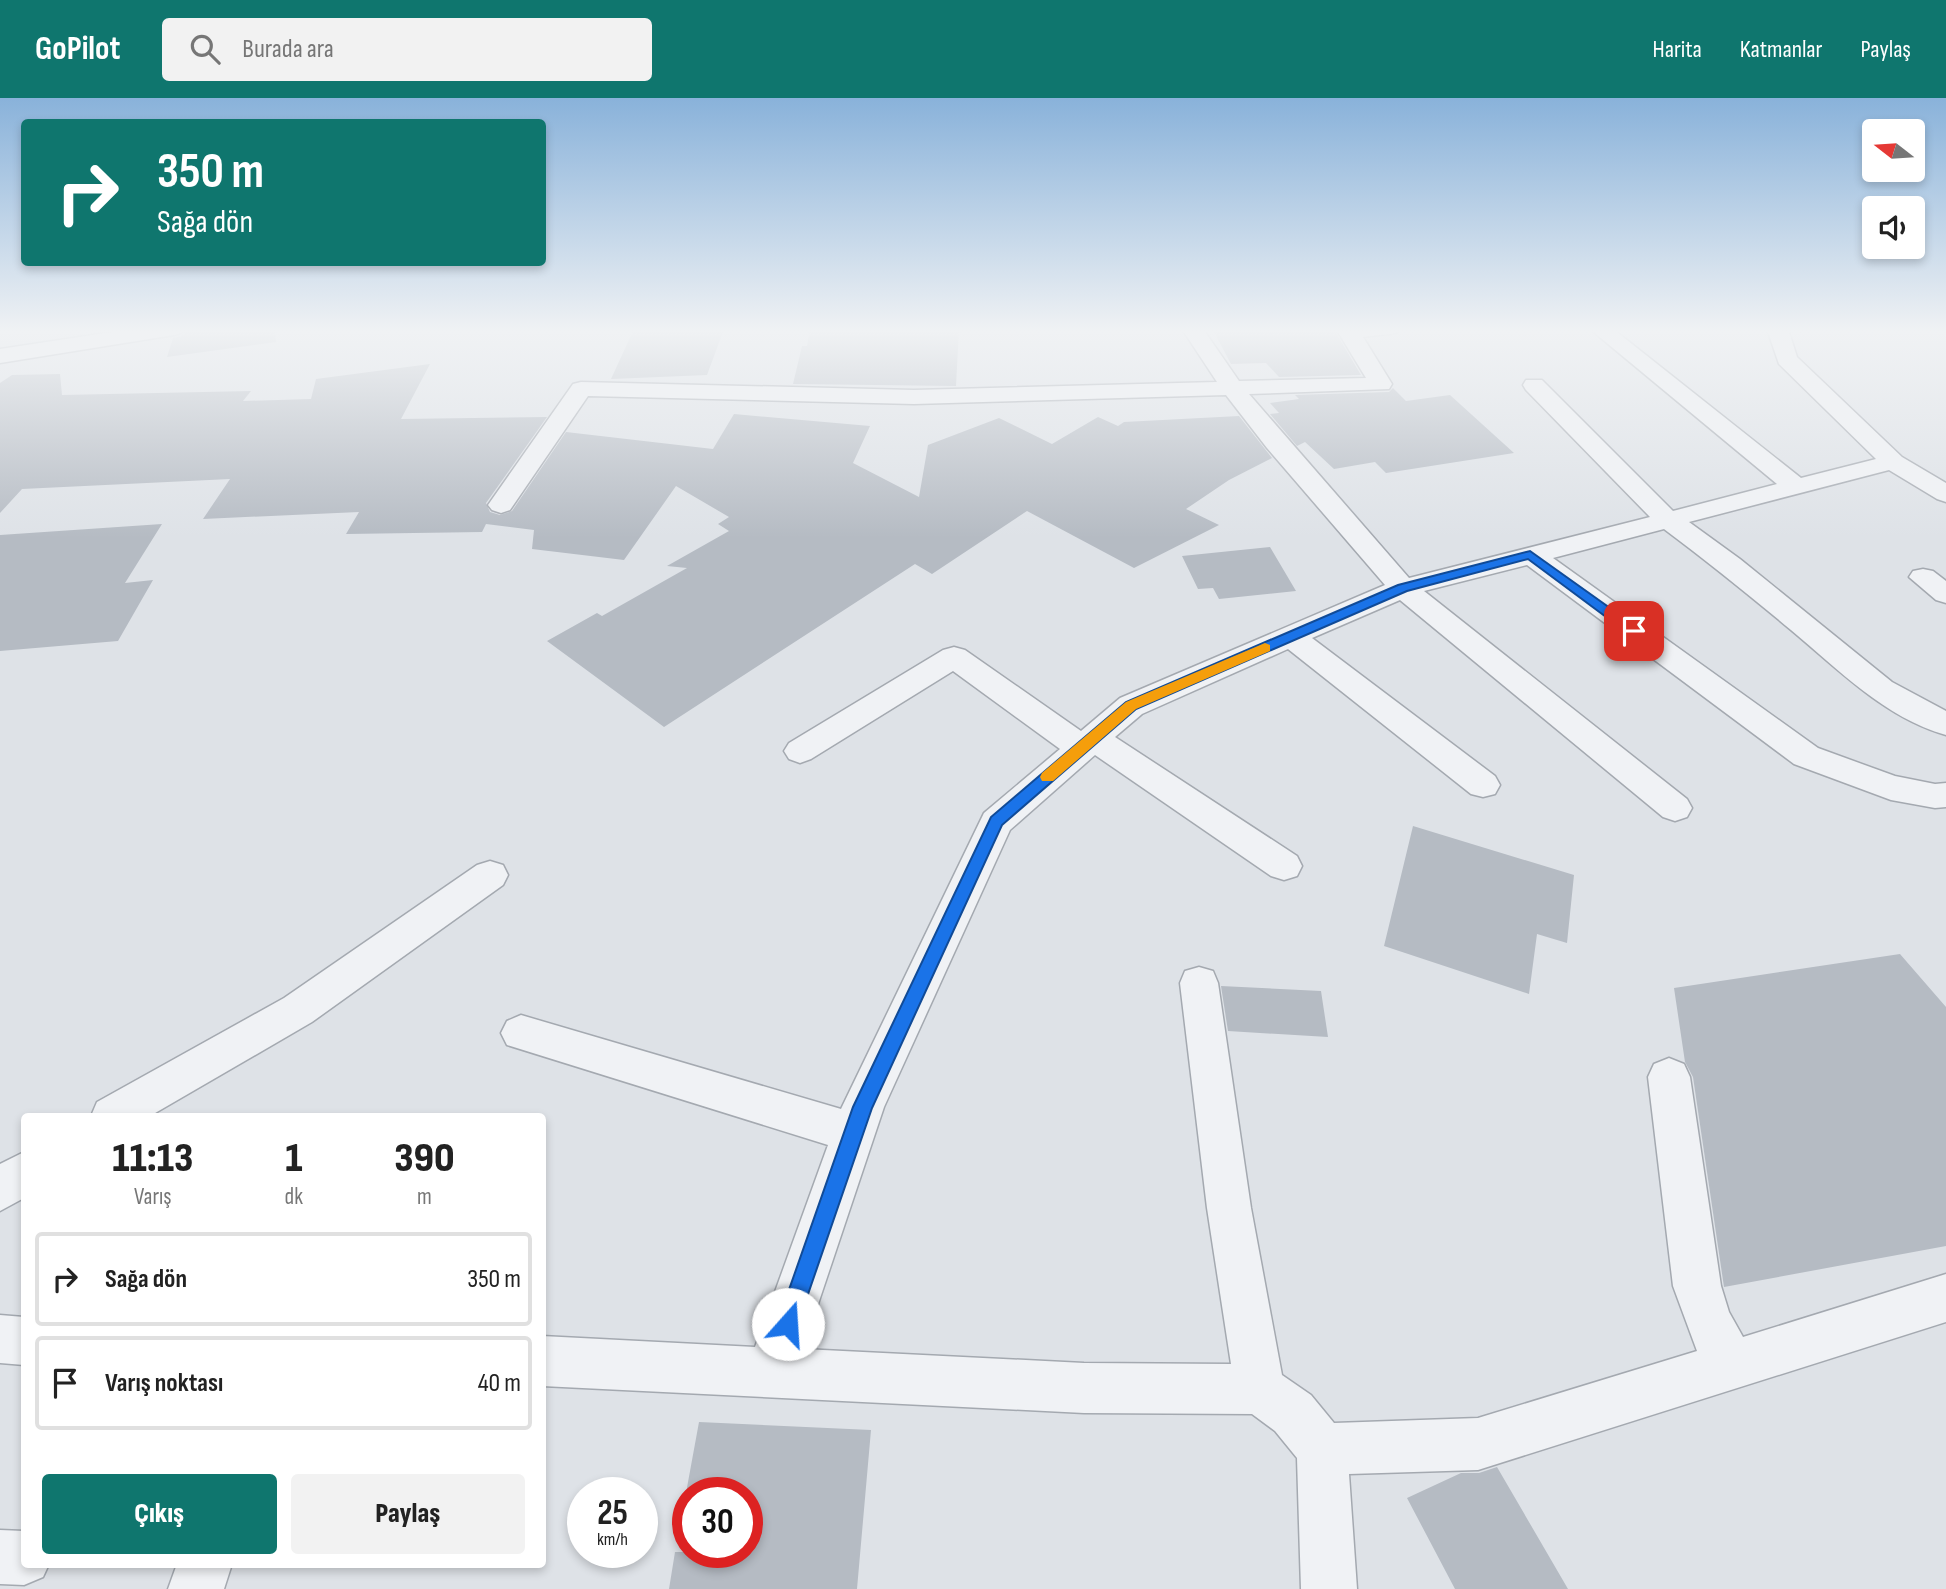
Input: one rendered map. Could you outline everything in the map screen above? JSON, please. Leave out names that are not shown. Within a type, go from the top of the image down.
[{"type":"street","points":[[501,505],[576,399]]},
{"type":"street","points":[[1240,399],[1403,588],[1675,808]]},
{"type":"street","points":[[1547,399],[1666,519],[1730,565],[1881,689],[1946,724]]},
{"type":"street","points":[[1686,399],[1795,486]]},
{"type":"street","points":[[1828,399],[1893,462],[1946,494]]},
{"type":"street","points":[[771,1372],[863,1107],[996,822],[1131,706],[1403,588],[1893,462]]},
{"type":"street","points":[[1530,554],[1805,756],[1891,788],[1946,795]]},
{"type":"street","points":[[1923,577],[1946,594]]},
{"type":"street","points":[[1291,637],[1483,786]]},
{"type":"street","points":[[800,751],[954,657],[1284,866]]},
{"type":"street","points":[[117,1113],[298,1010],[490,875]]},
{"type":"street","points":[[1199,983],[1228,1208],[1260,1389]]},
{"type":"street","points":[[521,1032],[853,1133]]},
{"type":"street","points":[[1669,1077],[1697,1286],[1709,1323],[1731,1365]]},
{"type":"street","points":[[0,1189],[21,1175]]},
{"type":"street","points":[[1322,1449],[1478,1444],[1946,1298]]},
{"type":"street","points":[[0,1339],[21,1341]]},
{"type":"street","points":[[546,1362],[1084,1388],[1260,1389],[1293,1413],[1322,1449],[1329,1589]]},
{"type":"street","points":[[0,1557],[21,1558]]},
{"type":"street","points":[[196,1589],[204,1568]]},
{"type":"building","points":[[0,399],[412,399],[401,419],[547,417],[486,503],[490,512],[500,515],[512,511],[566,432],[713,449],[734,414],[870,426],[853,463],[919,497],[928,445],[999,418],[1052,444],[1098,417],[1118,426],[1124,422],[1239,416],[1272,458],[1229,480],[1186,509],[1219,525],[1134,568],[1027,511],[932,574],[915,564],[664,727],[547,641],[597,613],[602,616],[687,568],[667,566],[729,531],[718,524],[729,517],[676,486],[624,560],[532,549],[534,530],[486,524],[482,532],[346,534],[359,512],[203,519],[230,479],[22,489],[0,513]]},
{"type":"building","points":[[1299,399],[1404,399],[1406,401],[1454,399],[1514,453],[1386,473],[1375,462],[1334,469],[1305,442],[1297,446],[1270,414],[1279,413],[1270,403]]},
{"type":"building","points":[[162,524],[125,583],[153,580],[118,641],[0,651],[0,535]]},
{"type":"building","points":[[1270,547],[1296,591],[1219,599],[1213,588],[1198,589],[1182,556]]},
{"type":"building","points":[[1413,826],[1574,875],[1567,943],[1537,934],[1529,994],[1384,946]]},
{"type":"building","points":[[1900,954],[1946,1007],[1946,1246],[1724,1287],[1693,1077],[1685,1062],[1674,988]]},
{"type":"building","points":[[1221,986],[1321,991],[1328,1037],[1228,1031]]},
{"type":"building","points":[[699,1422],[871,1430],[857,1589],[669,1589],[672,1568],[763,1568],[763,1477],[689,1477]]},
{"type":"building","points":[[1497,1467],[1568,1589],[1455,1589],[1407,1498],[1461,1473],[1479,1473]]},
{"type":"slow traffic","points":[[1048,777],[1131,706],[1265,648]]},
{"type":"route","points":[[788,1324],[863,1107],[996,822],[1131,706],[1403,588],[1530,554],[1634,631]]}]
